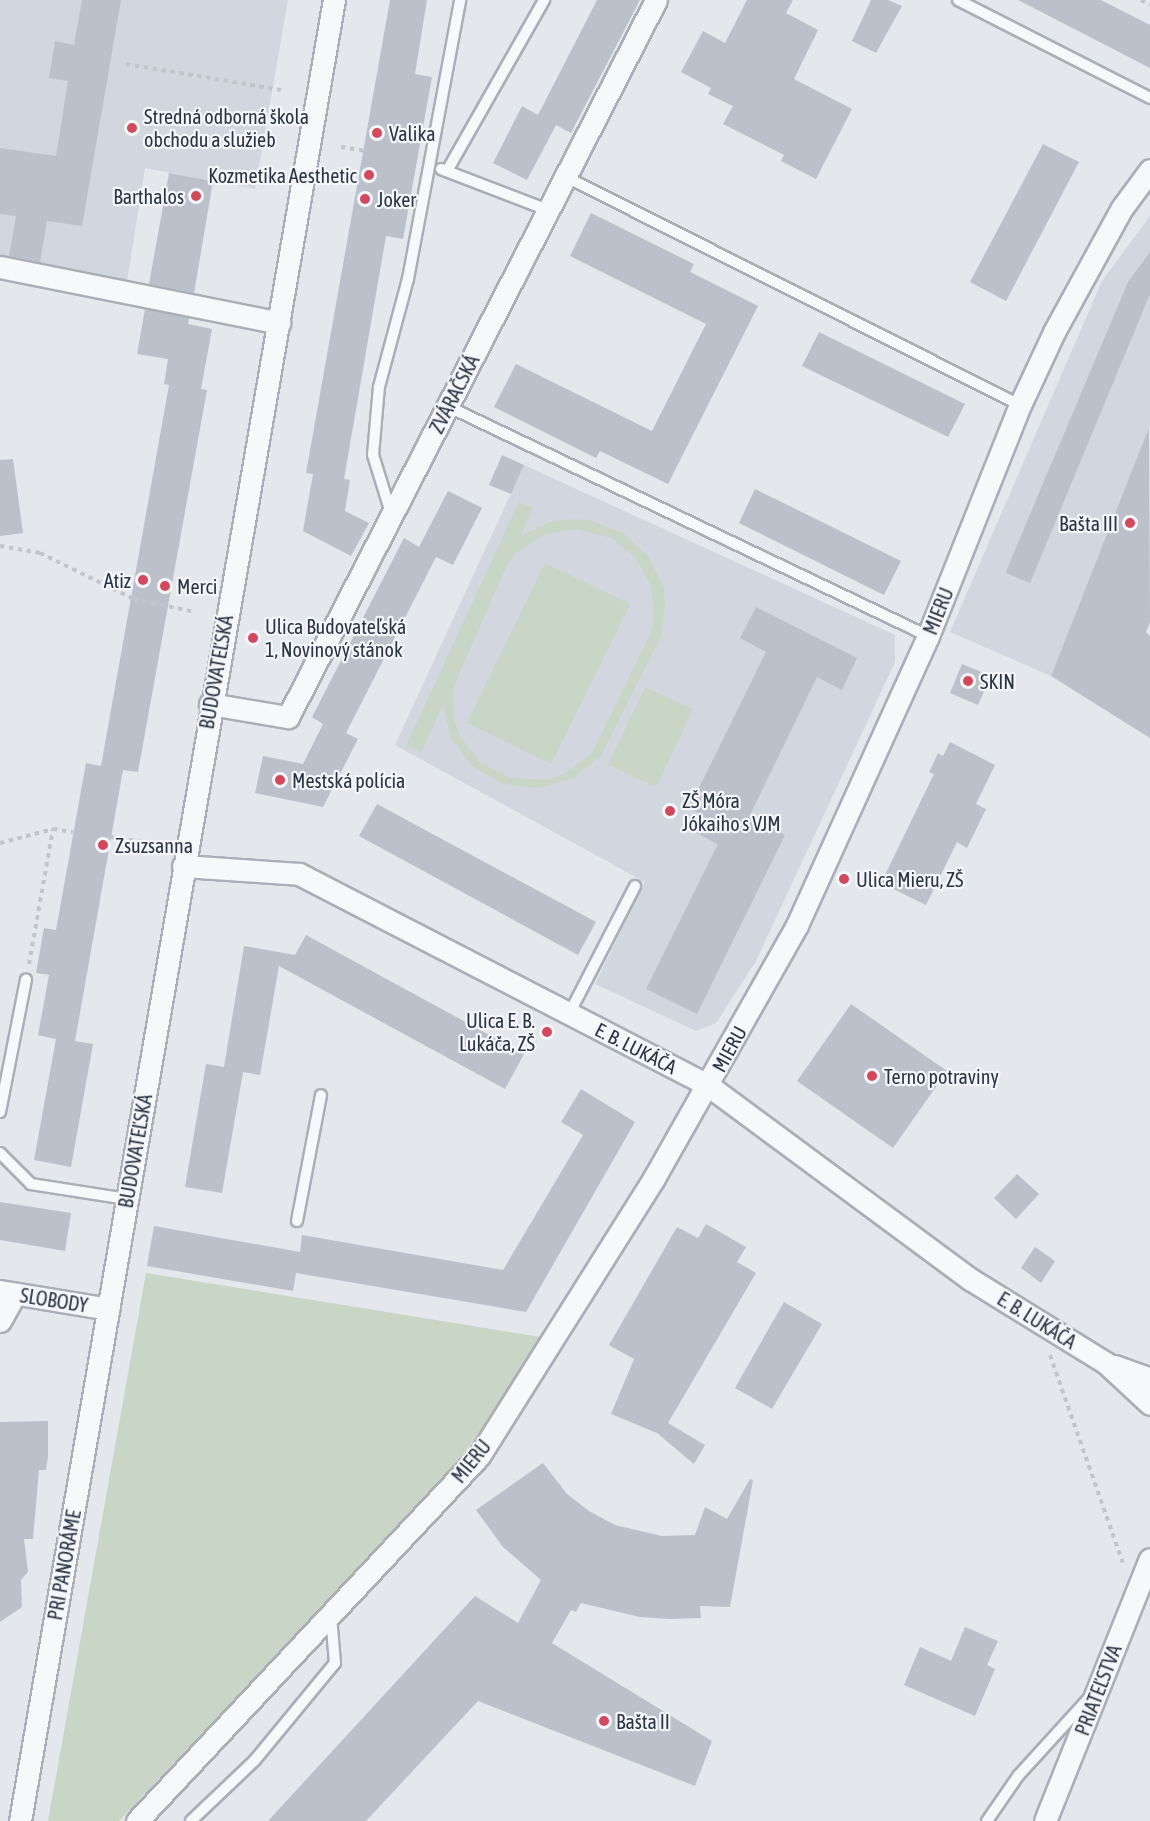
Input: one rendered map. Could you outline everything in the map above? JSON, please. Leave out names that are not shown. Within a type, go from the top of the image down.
[{"type":"street","name":"BUDOVATEĽSKÁ","points":[[109,1309],[210,704],[279,323],[334,0]]},
{"type":"street","name":"ZVÁRAČSKÁ","points":[[210,704],[288,717],[656,0]]},
{"type":"street","name":"MIERU","points":[[137,1821],[479,1456],[709,1086],[797,925],[928,636],[1020,405],[1054,332],[1122,208],[1150,170]]},
{"type":"street","points":[[0,267],[279,323]]},
{"type":"street","name":"E. B. LUKÁČA","points":[[183,866],[299,874],[709,1086],[970,1279],[1106,1363],[1150,1404]]},
{"type":"street","points":[[0,1321],[7,1292]]},
{"type":"street","name":"SLOBODY","points":[[7,1292],[109,1309]]},
{"type":"street","name":"PRI PANORÁME","points":[[20,1821],[109,1309]]},
{"type":"street","name":"E. B. LUKÁČA","points":[[1106,1363],[1150,1378]]},
{"type":"street","name":"PRIATEĽSTVA","points":[[1045,1821],[1150,1559]]},
{"type":"lane","points":[[392,515],[373,455],[378,387],[408,279],[432,165],[460,0]]},
{"type":"lane","points":[[447,171],[544,0]]},
{"type":"lane","points":[[958,0],[1150,98]]},
{"type":"lane","points":[[432,165],[548,210]]},
{"type":"lane","points":[[566,177],[1020,405]]},
{"type":"lane","points":[[447,406],[928,636]]},
{"type":"lane","points":[[569,1014],[634,886]]},
{"type":"lane","points":[[0,1112],[26,980]]},
{"type":"lane","points":[[297,1221],[321,1095]]},
{"type":"lane","points":[[0,1153],[31,1184],[127,1199]]},
{"type":"lane","points":[[191,1821],[255,1760],[335,1663],[331,1615]]},
{"type":"lane","points":[[987,1821],[1018,1776],[1100,1688]]},
{"type":"path","points":[[1141,0],[1150,5]]},
{"type":"path","points":[[126,64],[281,90]]},
{"type":"path","points":[[341,147],[366,151]]},
{"type":"path","points":[[0,546],[40,553],[134,599],[195,612]]},
{"type":"path","points":[[0,843],[53,829],[74,832]]},
{"type":"path","points":[[26,980],[53,829]]},
{"type":"path","points":[[111,837],[147,843]]},
{"type":"path","points":[[1049,1353],[1123,1564]]},
{"type":"shaded area","name":"Stredná odborná škola obchodu a služieb","points":[[0,0],[288,0],[255,189],[145,168],[127,281],[0,256]]},
{"type":"shaded area","points":[[1150,216],[1150,424],[1051,676],[950,632],[1102,281]]},
{"type":"shaded area","name":"ZŠ Móra Jókaiho s VJM","points":[[524,465],[895,635],[895,662],[756,961],[716,1023],[696,1031],[595,984],[645,882],[395,745]]},
{"type":"green space","points":[[519,502],[533,508],[521,536],[553,521],[590,520],[623,533],[648,556],[663,586],[665,603],[661,637],[601,756],[573,778],[539,788],[503,784],[472,766],[451,738],[443,705],[421,752],[406,746]],"holes":[[[578,529],[611,538],[636,558],[651,586],[654,617],[651,633],[592,753],[564,774],[547,780],[511,778],[481,763],[460,737],[454,721],[453,688],[506,567],[516,553],[545,534]]]},
{"type":"green space","points":[[545,563],[630,604],[551,764],[467,723]]},
{"type":"green space","points":[[645,687],[693,709],[656,787],[608,765]]},
{"type":"green space","points":[[146,1273],[547,1338],[450,1473],[119,1821],[48,1821]]},
{"type":"building","points":[[82,0],[121,0],[82,226],[47,221],[40,262],[9,256],[16,216],[0,214],[0,148],[56,156],[68,81],[49,78],[55,41],[74,45]]},
{"type":"building","points":[[390,0],[427,0],[415,74],[432,77],[403,239],[386,236],[344,479],[350,480],[345,511],[369,523],[351,556],[303,531],[313,474],[306,473]]},
{"type":"building","points":[[597,0],[640,0],[571,133],[556,125],[527,180],[493,163],[522,106],[538,115]]},
{"type":"building","points":[[747,0],[793,0],[786,13],[818,30],[794,79],[852,109],[816,179],[781,161],[784,155],[723,124],[733,106],[708,94],[711,88],[681,72],[703,31],[725,43]]},
{"type":"building","points":[[871,0],[888,0],[902,6],[876,53],[852,41]]},
{"type":"building","points":[[1018,0],[1101,0],[1150,25],[1150,68]]},
{"type":"building","points":[[1043,144],[1079,162],[1006,301],[970,282]]},
{"type":"building","points":[[169,173],[213,181],[194,293],[149,284]]},
{"type":"building","points":[[591,213],[694,264],[690,272],[758,306],[668,484],[600,451],[596,458],[494,407],[516,364],[652,431],[706,324],[570,256]]},
{"type":"building","points":[[1150,252],[1150,294],[1030,583],[1006,573],[1128,282]]},
{"type":"building","points":[[145,309],[189,318],[188,324],[212,329],[201,389],[207,390],[138,772],[123,770],[75,1041],[93,1044],[71,1167],[34,1160],[56,1039],[38,1035],[49,975],[36,973],[44,928],[56,930],[86,763],[101,766],[169,385],[164,384],[168,359],[137,354]]},
{"type":"building","points":[[819,332],[965,404],[948,437],[802,366]]},
{"type":"building","name":"Bašta III","points":[[1149,427],[1150,622],[1146,632],[1150,636],[1150,738],[1051,676]]},
{"type":"building","points":[[502,455],[524,465],[511,494],[489,485]]},
{"type":"building","points":[[13,459],[23,533],[0,536],[0,460]]},
{"type":"building","points":[[755,489],[901,561],[884,595],[739,523]]},
{"type":"building","points":[[448,491],[482,508],[453,565],[436,557],[346,733],[358,739],[323,807],[255,793],[263,756],[303,764],[323,724],[312,717],[404,538],[419,547]]},
{"type":"building","points":[[756,607],[857,658],[842,690],[817,677],[749,817],[785,835],[697,1014],[646,989],[718,844],[696,833],[704,816],[689,808],[766,652],[740,638]]},
{"type":"building","points":[[962,664],[991,676],[978,705],[950,693]]},
{"type":"building","points":[[950,742],[995,765],[976,804],[986,809],[967,848],[957,842],[926,905],[881,883],[934,774],[929,772],[938,753],[943,756]]},
{"type":"building","points":[[377,804],[596,922],[578,955],[359,836]]},
{"type":"building","points":[[306,935],[524,1054],[505,1089],[279,966],[260,1075],[243,1072],[222,1193],[185,1187],[206,1064],[224,1067],[244,946],[295,955]]},
{"type":"building","name":"Terno potraviny","points":[[851,1004],[947,1071],[893,1148],[797,1081]]},
{"type":"building","points":[[581,1089],[635,1122],[526,1312],[296,1273],[293,1291],[147,1266],[154,1226],[300,1252],[302,1235],[503,1270],[583,1135],[561,1122]]},
{"type":"building","points":[[1017,1174],[1039,1194],[1016,1219],[994,1198]]},
{"type":"building","points":[[0,1202],[71,1213],[65,1251],[0,1240]]},
{"type":"building","points":[[706,1224],[746,1247],[737,1262],[756,1273],[668,1423],[705,1445],[694,1464],[657,1433],[611,1414],[634,1359],[609,1345],[677,1227],[698,1238]]},
{"type":"building","points":[[1035,1247],[1055,1261],[1041,1283],[1021,1268]]},
{"type":"building","points":[[784,1302],[822,1324],[772,1409],[735,1388]]},
{"type":"building","points":[[48,1421],[48,1457],[46,1470],[39,1470],[33,1539],[24,1539],[28,1572],[21,1580],[22,1607],[0,1622],[0,1422]]},
{"type":"building","points":[[543,1463],[567,1494],[589,1511],[615,1525],[662,1536],[695,1535],[705,1507],[727,1519],[750,1479],[753,1480],[730,1607],[700,1606],[701,1618],[669,1619],[640,1617],[581,1603],[576,1612],[571,1610],[552,1643],[712,1741],[695,1786],[478,1701],[366,1821],[268,1821],[475,1596],[518,1623],[541,1580],[503,1547],[476,1510]]},
{"type":"building","points":[[965,1627],[998,1641],[987,1665],[995,1669],[975,1716],[904,1685],[920,1647],[951,1661]]},
{"type":"place","name":"Stredná odborná škola obchodu a služieb","points":[[132,128]]},
{"type":"place","name":"Valika","points":[[377,133]]},
{"type":"place","name":"Kozmetika Aesthetic","points":[[369,175]]},
{"type":"place","name":"Barthalos","points":[[196,196]]},
{"type":"place","name":"Joker","points":[[365,199]]},
{"type":"place","name":"Bašta III","points":[[1130,523]]},
{"type":"place","name":"Atiz","points":[[143,580]]},
{"type":"place","name":"Merci","points":[[165,586]]},
{"type":"place","name":"Ulica Budovateľská 1, Novinový stánok","points":[[253,638]]},
{"type":"place","name":"SKIN","points":[[968,681]]},
{"type":"place","name":"Mestská polícia","points":[[280,780]]},
{"type":"place","name":"ZŠ Móra Jókaiho s VJM","points":[[670,811]]},
{"type":"place","name":"Zsuzsanna","points":[[103,845]]},
{"type":"place","name":"Ulica Mieru, ZŠ","points":[[844,879]]},
{"type":"place","name":"Ulica E. B. Lukáča, ZŠ","points":[[547,1032]]},
{"type":"place","name":"Terno potraviny","points":[[872,1076]]},
{"type":"place","name":"Bašta II","points":[[604,1721]]}]
